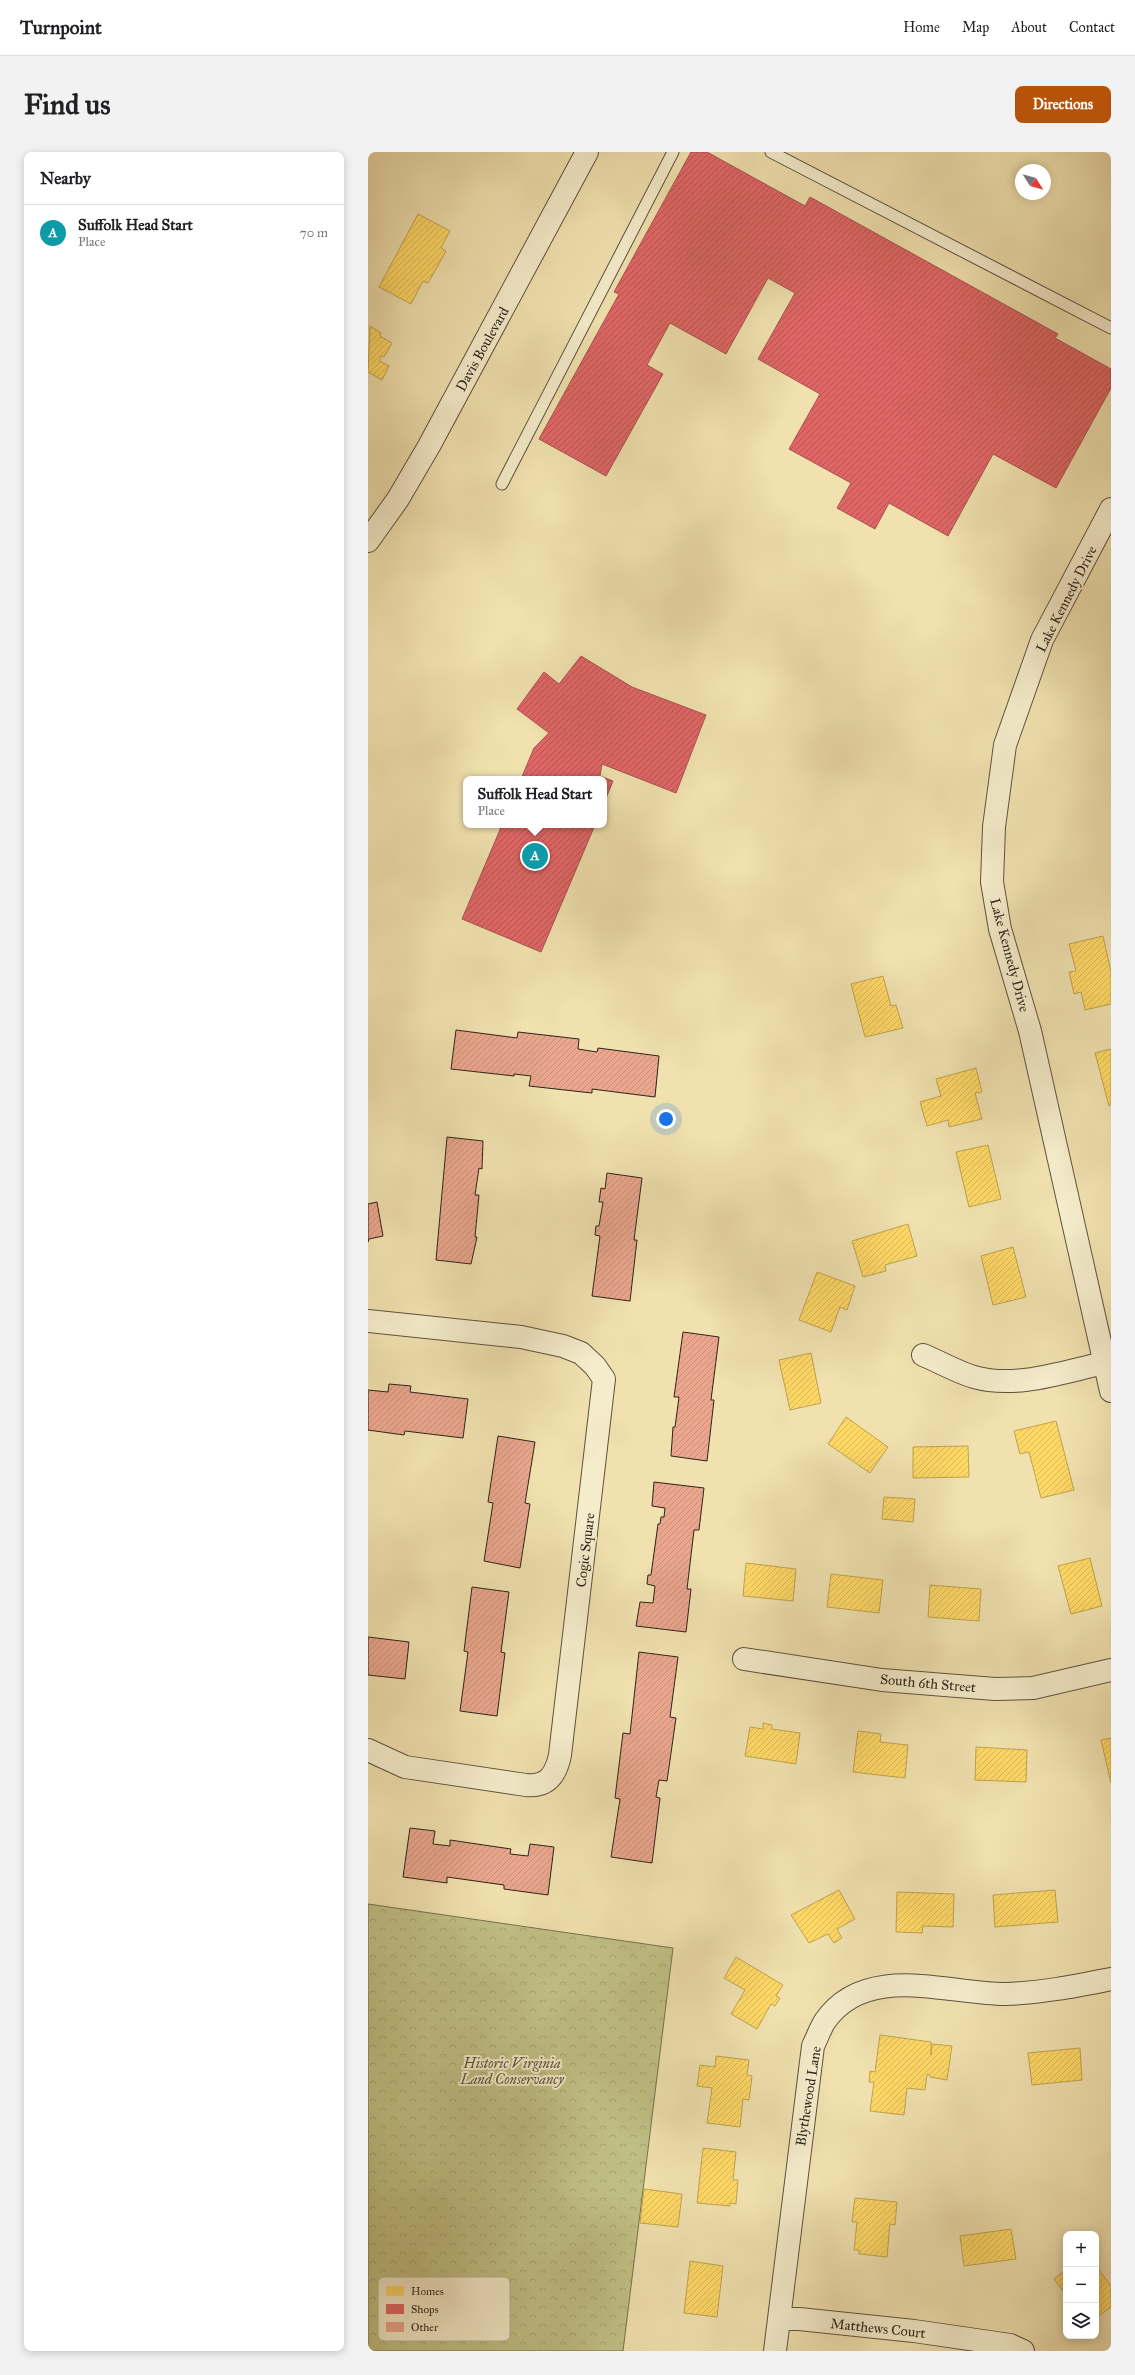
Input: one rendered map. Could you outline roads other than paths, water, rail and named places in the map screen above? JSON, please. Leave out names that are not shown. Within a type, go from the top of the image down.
[{"type":"street","name":"Davis Boulevard","points":[[368,541],[398,499],[432,439],[587,152]]},
{"type":"street","name":"Lake Kennedy Drive","points":[[1111,510],[1042,640],[1005,746],[994,827],[992,882],[1000,929],[1030,1031],[1111,1392]]},
{"type":"street","name":"Cogic Square","points":[[368,1321],[521,1337],[563,1346],[581,1353],[595,1366],[604,1380],[560,1756],[554,1774],[542,1785],[526,1785],[405,1767],[368,1750]]},
{"type":"street","points":[[923,1355],[974,1377],[1001,1381],[1022,1380],[1104,1363]]},
{"type":"street","name":"South 6th Street","points":[[744,1659],[882,1680],[995,1689],[1034,1688],[1111,1670]]},
{"type":"street","name":"Blythewood Lane","points":[[775,2351],[813,2046],[825,2021],[841,2004],[860,1994],[887,1986],[914,1984],[962,1991],[1004,1994],[1046,1992],[1111,1979]]},
{"type":"street","name":"Matthews Court","points":[[780,2317],[914,2331],[1010,2345],[1023,2351]]},
{"type":"lane","points":[[502,484],[673,152]]},
{"type":"lane","points":[[771,152],[1111,328]]},
{"type":"place","name":"Suffolk Head Start","points":[[535,856]]},
{"type":"park label","name":"Historic Virginia Land Conservancy","points":[[512,2072]]}]
